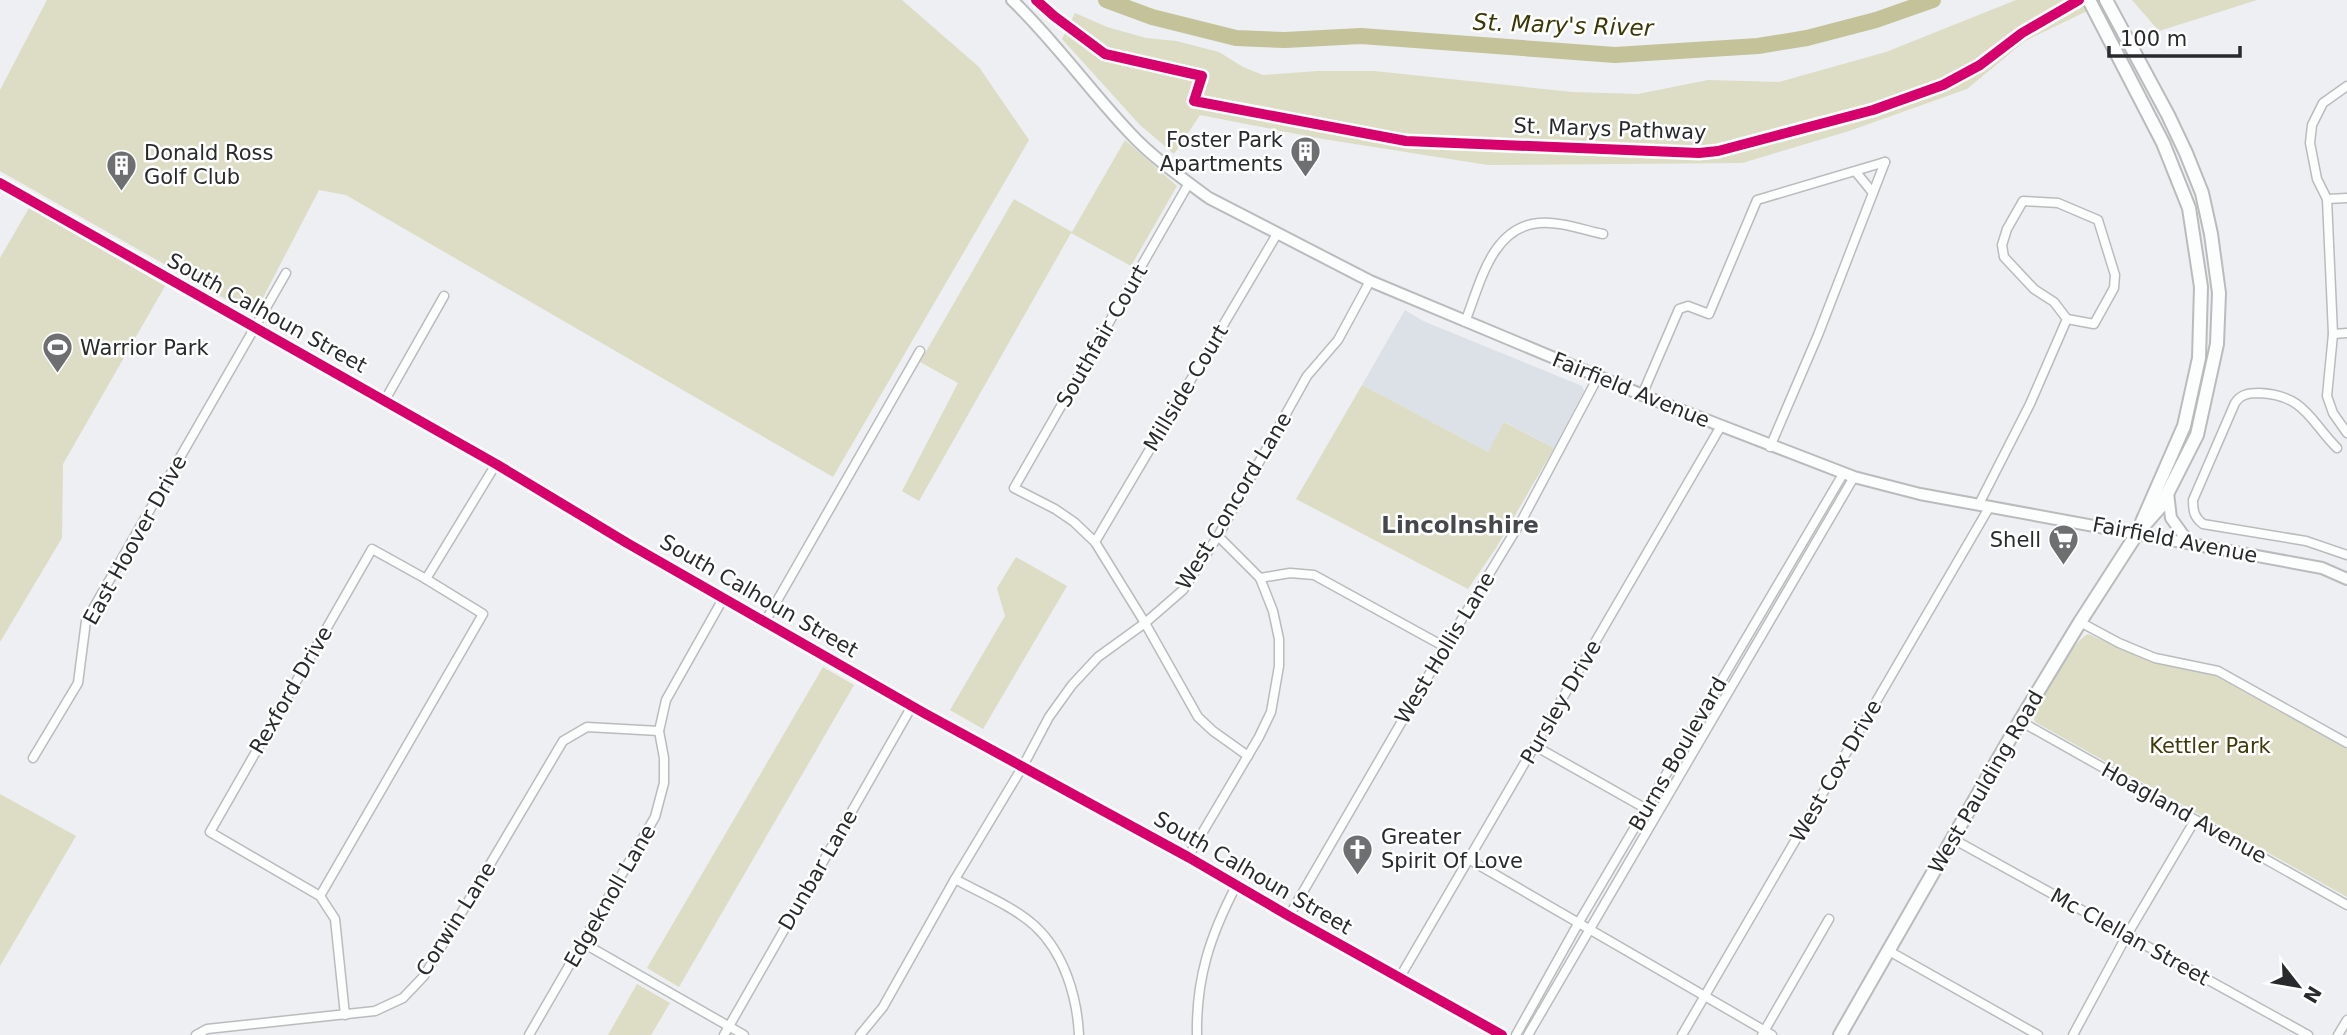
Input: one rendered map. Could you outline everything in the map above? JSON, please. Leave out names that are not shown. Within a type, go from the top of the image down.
[{"type":"main road","name":"Fairfield Avenue","points":[[1012,0],[1035,22],[1131,135],[1189,183],[1209,198],[1370,281],[1642,395],[1848,476],[1920,494],[2322,568],[2347,579]]},
{"type":"main road","points":[[2088,0],[2163,143],[2189,208],[2201,287],[2199,358],[2184,426],[2138,532]]},
{"type":"main road","points":[[2109,6],[2168,115],[2202,193],[2219,293],[2217,344],[2197,435],[2161,506],[2138,532]]},
{"type":"main road","points":[[2168,491],[2171,518],[2189,543]]},
{"type":"main road","name":"West Paulding Road","points":[[1840,1035],[2020,721],[2138,532]]},
{"type":"street","points":[[2347,86],[2323,103],[2312,125],[2311,156],[2317,179],[2327,199],[2333,334],[2328,396],[2333,413],[2347,433]]},
{"type":"street","points":[[1642,395],[1679,309],[1688,306],[1709,314],[1757,200],[1885,162],[1770,447]]},
{"type":"street","points":[[1856,172],[1873,193]]},
{"type":"street","name":"South Calhoun Street","points":[[0,183],[496,464],[912,706],[1188,857],[1502,1035]]},
{"type":"street","name":"Southfair Court","points":[[1095,542],[1055,509],[1014,488],[1189,183]]},
{"type":"street","points":[[2327,199],[2347,198]]},
{"type":"street","points":[[2023,201],[2058,203],[2098,220],[2113,267],[2114,288],[2094,324],[2067,319],[2053,302],[2034,289],[2004,257],[2002,245],[2007,229],[2023,201]]},
{"type":"street","points":[[1465,322],[1493,253],[1513,231],[1525,225],[1550,223],[1603,234]]},
{"type":"street","name":"Millside Court","points":[[1095,542],[1277,234]]},
{"type":"street","name":"East Hoover Drive","points":[[33,758],[78,683],[86,621],[286,273]]},
{"type":"street","name":"West Concord Lane","points":[[859,1035],[883,1007],[1049,717],[1072,685],[1098,657],[1145,623],[1183,590],[1218,536],[1307,376],[1338,340],[1370,281]]},
{"type":"street","points":[[384,400],[444,296]]},
{"type":"street","name":"West Cox Drive","points":[[1682,1035],[1985,505],[2067,319]]},
{"type":"street","points":[[2333,334],[2347,334]]},
{"type":"street","points":[[766,620],[920,351]]},
{"type":"street","name":"West Hollis Lane","points":[[1289,916],[1523,518],[1598,377]]},
{"type":"street","points":[[2337,448],[2323,435],[2315,419],[2307,411],[2286,398],[2263,393],[2240,396],[2193,500],[2193,507],[2196,519],[2203,524],[2306,541],[2347,555]]},
{"type":"street","name":"Pursley Drive","points":[[1400,977],[1721,426]]},
{"type":"street","points":[[345,1015],[335,919],[320,896],[483,614],[426,579],[496,464]]},
{"type":"street","name":"Burns Boulevard","points":[[1516,1035],[1646,809],[1848,476]]},
{"type":"street","name":"Burns Boulevard","points":[[1528,1035],[1848,476]]},
{"type":"street","points":[[1188,857],[1271,712],[1279,666],[1279,639],[1273,611],[1260,578],[1218,536]]},
{"type":"street","points":[[1095,542],[1198,717],[1248,756]]},
{"type":"street","name":"Rexford Drive","points":[[320,896],[209,832],[372,549],[426,579]]},
{"type":"street","points":[[1260,578],[1290,573],[1314,575],[1445,647]]},
{"type":"street","name":"Edgeknoll Lane","points":[[529,1035],[655,817],[664,783],[664,758],[659,730],[666,700],[724,597]]},
{"type":"street","points":[[2080,622],[2119,643],[2155,657],[2218,671],[2347,743]]},
{"type":"street","name":"Dunbar Lane","points":[[724,1035],[912,706]]},
{"type":"street","name":"Hoagland Avenue","points":[[2020,721],[2347,905]]},
{"type":"street","name":"Corwin Lane","points":[[196,1035],[207,1029],[376,1011],[403,998],[424,976],[563,741],[587,727],[659,730]]},
{"type":"street","points":[[1535,746],[1656,815]]},
{"type":"street","points":[[2073,1035],[2127,935],[2195,820]]},
{"type":"street","name":"Mc Clellan Street","points":[[1953,839],[2308,1035]]},
{"type":"street","points":[[1470,860],[1766,1033],[1829,919]]},
{"type":"street","points":[[955,879],[1034,925],[1047,940],[1066,974],[1074,999],[1079,1035]]},
{"type":"street","points":[[1197,1035],[1199,993],[1207,950],[1236,886]]},
{"type":"street","points":[[583,943],[744,1035]]},
{"type":"street","points":[[1889,951],[2038,1035]]},
{"type":"street","points":[[2338,1035],[2347,1020]]},
{"type":"shaded area","points":[[1405,310],[1423,321],[1582,386],[1584,391],[1554,448],[1505,422],[1488,452],[1362,385]]},
{"type":"green space","name":"Donald Ross Golf Club","points":[[47,0],[902,0],[979,67],[1029,140],[833,477],[346,195],[319,190],[254,315],[0,171],[0,90]]},
{"type":"green space","points":[[2016,0],[2110,0],[2025,41],[1967,89],[1849,131],[1742,163],[1488,165],[1323,139],[1200,115],[1174,154],[1140,125],[1062,39],[1075,13],[1107,27],[1146,38],[1176,41],[1219,52],[1243,67],[1263,75],[1374,71],[1572,92],[1638,94],[1708,80],[1779,82],[1886,52]]},
{"type":"green space","points":[[2132,0],[2257,0],[2159,31]]},
{"type":"green space","points":[[1125,140],[1177,186],[1131,266],[1071,233],[919,501],[902,491],[958,383],[920,362],[1014,199],[1072,232]]},
{"type":"green space","name":"Warrior Park","points":[[29,208],[165,286],[63,464],[62,538],[0,642],[0,258]]},
{"type":"green space","points":[[1362,385],[1488,452],[1504,422],[1554,448],[1496,548],[1468,589],[1296,499]]},
{"type":"green space","points":[[1016,557],[1067,586],[983,729],[950,710],[1005,616],[997,588]]},
{"type":"green space","name":"Kettler Park","points":[[2088,634],[2135,655],[2216,676],[2347,749],[2347,897],[2035,722],[2033,715],[2058,671],[2081,639]]},
{"type":"green space","points":[[823,667],[854,685],[679,987],[647,968]]},
{"type":"green space","points":[[0,794],[76,836],[0,966]]},
{"type":"green space","points":[[637,984],[670,1003],[651,1035],[608,1035]]},
{"type":"waterway","name":"St. Mary's River","points":[[1106,0],[1152,17],[1236,38],[1285,40],[1361,36],[1615,55],[1758,46],[1807,38],[1876,20],[1933,0]]},
{"type":"cycle path","name":"St. Marys Pathway","points":[[1036,0],[1105,54],[1202,76],[1194,101],[1406,141],[1699,153],[1718,151],[1873,110],[1943,85],[1980,65],[2022,33],[2079,0]]},
{"type":"cycle path","points":[[0,183],[496,464],[627,543],[924,713],[1188,857],[1502,1035]]},
{"type":"place","name":"Foster Park Apartments","points":[[1306,179]]},
{"type":"place","name":"Donald Ross Golf Club","points":[[121,192]]},
{"type":"place","name":"Warrior Park","points":[[57,375]]},
{"type":"place","name":"Shell","points":[[2064,567]]},
{"type":"place","name":"Greater Spirit Of Love","points":[[1358,876]]},
{"type":"district","name":"Lincolnshire","points":[[1460,525]]}]
